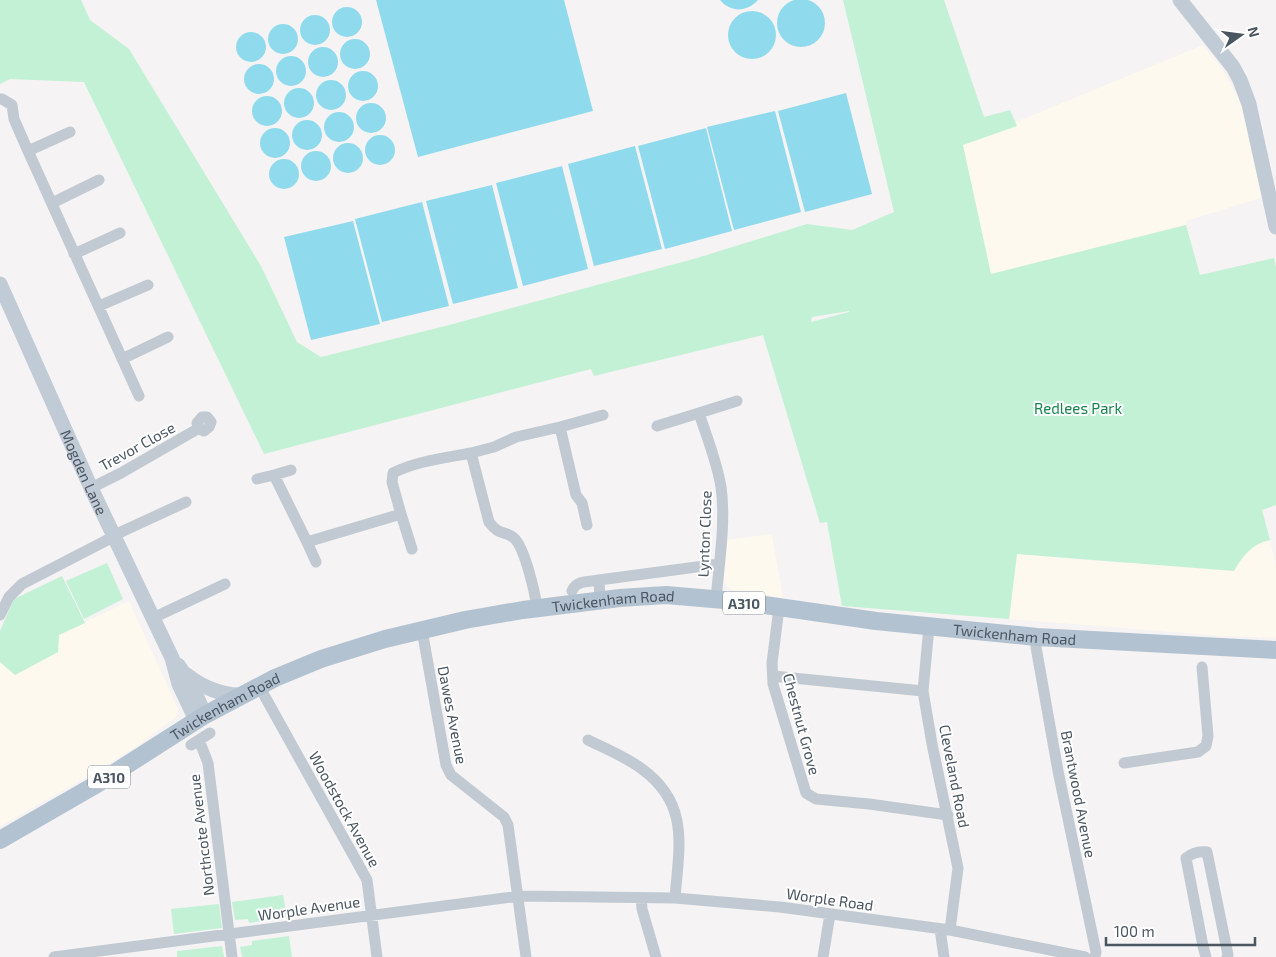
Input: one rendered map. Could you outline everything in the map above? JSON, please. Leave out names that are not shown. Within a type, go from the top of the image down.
[{"type":"main road","name":"Twickenham Road","points":[[0,840],[97,784],[242,694],[304,666],[338,653],[385,639],[465,620],[537,608],[600,600],[666,595],[716,599],[929,627],[1037,637],[1276,650]]},
{"type":"street","points":[[1180,0],[1233,67],[1240,80],[1249,104],[1276,227]]},
{"type":"street","points":[[0,99],[12,106],[14,119],[28,151],[139,396]]},
{"type":"street","points":[[28,151],[70,132]]},
{"type":"street","points":[[52,203],[99,180]]},
{"type":"street","points":[[74,254],[120,233]]},
{"type":"street","name":"Mogden Lane","points":[[0,284],[113,537],[172,658],[179,684],[201,718]]},
{"type":"street","points":[[99,306],[148,285]]},
{"type":"street","points":[[122,359],[168,337]]},
{"type":"street","points":[[657,426],[737,401]]},
{"type":"street","name":"Lynton Close","points":[[699,413],[717,468],[723,509],[716,599]]},
{"type":"street","points":[[412,549],[392,482],[393,473],[432,461],[471,454],[494,447],[516,437],[603,416]]},
{"type":"street","points":[[560,427],[576,495],[582,503],[587,525]]},
{"type":"street","name":"Trevor Close","points":[[91,488],[121,473],[198,428]]},
{"type":"street","points":[[471,454],[489,522],[495,531],[514,538],[520,548],[531,578],[537,608]]},
{"type":"street","points":[[257,480],[291,470]]},
{"type":"street","points":[[274,475],[316,562]]},
{"type":"street","points":[[1,612],[9,597],[22,584],[121,532],[186,502]]},
{"type":"street","points":[[307,542],[401,514]]},
{"type":"street","points":[[572,590],[575,585],[580,583],[719,564]]},
{"type":"street","points":[[599,580],[600,600]]},
{"type":"street","points":[[152,618],[225,584]]},
{"type":"street","name":"Chestnut Grove","points":[[779,608],[772,663],[773,684],[806,793],[816,799],[948,814]]},
{"type":"street","name":"Cleveland Road","points":[[929,627],[924,691],[932,744],[958,868],[945,930],[944,957]]},
{"type":"street","name":"Dawes Avenue","points":[[422,630],[446,765],[451,775],[504,817],[508,825],[526,957]]},
{"type":"street","name":"Brantwood Avenue","points":[[1037,637],[1036,647],[1095,957]]},
{"type":"street","name":"Mogden Lane","points":[[172,658],[192,680],[224,694],[242,694]]},
{"type":"street","points":[[1124,763],[1198,752],[1206,746],[1208,736],[1202,667]]},
{"type":"street","name":"Mogden Lane","points":[[186,674],[201,718]]},
{"type":"street","points":[[773,676],[924,691]]},
{"type":"street","name":"Woodstock Avenue","points":[[258,686],[367,880],[376,957]]},
{"type":"street","name":"Northcote Avenue","points":[[210,733],[195,742],[208,762],[232,957]]},
{"type":"street","points":[[588,740],[641,768],[657,782],[674,807],[680,838],[675,898]]},
{"type":"street","points":[[1206,957],[1186,858],[1190,854],[1202,851],[1207,852],[1228,956]]},
{"type":"street","name":"Worple Avenue","points":[[54,957],[519,896],[569,896]]},
{"type":"street","name":"Worple Road","points":[[569,896],[675,898],[780,907],[945,930],[1040,952],[1085,957]]},
{"type":"street","points":[[641,898],[642,909],[656,957]]},
{"type":"street","points":[[824,957],[830,914]]},
{"type":"shaded area","points":[[1203,45],[1223,70],[1239,100],[1264,197],[1186,221],[1186,225],[990,274],[958,146]]},
{"type":"shaded area","points":[[772,534],[783,598],[731,590],[726,586],[724,558],[726,540]]},
{"type":"shaded area","points":[[1270,540],[1276,565],[1276,638],[1222,636],[1009,619],[1017,554],[1124,563],[1240,560],[1259,543]]},
{"type":"shaded area","points":[[129,601],[178,709],[177,716],[133,749],[0,826],[0,662],[15,675],[58,652],[58,635]]},
{"type":"green space","name":"Redlees Park","points":[[0,0],[81,0],[90,20],[129,49],[261,266],[297,342],[321,357],[453,324],[697,258],[807,224],[852,230],[894,212],[843,0],[944,0],[984,117],[1010,110],[1017,126],[963,145],[991,274],[1186,225],[1200,275],[1274,258],[1276,267],[1276,505],[1262,510],[1270,540],[1253,547],[1234,571],[1017,554],[1009,619],[842,606],[827,522],[820,523],[763,335],[594,376],[591,369],[264,454],[84,82],[10,79],[0,84]],"holes":[[[849,312],[811,322],[812,317]]]},
{"type":"green space","points":[[107,563],[123,599],[84,619],[66,581]]},
{"type":"green space","points":[[62,576],[85,623],[59,635],[58,652],[15,675],[0,662],[0,631],[14,599]]},
{"type":"green space","points":[[283,895],[287,917],[249,923],[248,919],[235,920],[232,902]]},
{"type":"green space","points":[[219,904],[222,928],[174,934],[171,909]]},
{"type":"green space","points":[[289,936],[292,957],[242,957],[240,947],[252,945],[252,941]]},
{"type":"green space","points":[[222,946],[224,957],[177,957],[177,951]]},
{"type":"water","points":[[801,-1],[810,1],[818,6],[823,14],[825,23],[823,32],[818,40],[810,45],[801,47],[792,45],[784,40],[779,32],[777,23],[779,14],[784,6],[792,1]]},
{"type":"water","points":[[376,0],[564,0],[593,111],[418,157]]},
{"type":"water","points":[[720,0],[758,0],[744,9],[734,9]]},
{"type":"water","points":[[347,7],[357,12],[362,22],[357,32],[347,37],[337,32],[332,22],[337,12]]},
{"type":"water","points":[[747,11],[757,11],[769,18],[776,30],[776,40],[769,52],[757,59],[747,59],[739,55],[732,48],[728,40],[728,30],[732,22],[739,15]]},
{"type":"water","points":[[315,15],[325,20],[330,30],[325,40],[315,45],[305,40],[300,30],[305,20]]},
{"type":"water","points":[[283,24],[293,29],[298,39],[293,49],[283,54],[273,49],[268,39],[273,29]]},
{"type":"water","points":[[251,32],[261,37],[266,47],[261,57],[251,62],[241,57],[236,47],[241,37]]},
{"type":"water","points":[[355,39],[365,44],[370,54],[365,64],[355,69],[345,64],[340,54],[345,44]]},
{"type":"water","points":[[323,47],[333,52],[338,62],[333,72],[323,77],[313,72],[308,62],[313,52]]},
{"type":"water","points":[[291,56],[301,61],[306,71],[301,81],[291,86],[281,81],[276,71],[281,61]]},
{"type":"water","points":[[259,64],[269,69],[274,79],[269,89],[259,94],[249,89],[244,79],[249,69]]},
{"type":"water","points":[[363,71],[373,76],[378,86],[373,96],[363,101],[353,96],[348,86],[353,76]]},
{"type":"water","points":[[331,80],[341,85],[346,95],[341,105],[331,110],[321,105],[316,95],[321,85]]},
{"type":"water","points":[[299,88],[309,93],[314,103],[309,113],[299,118],[289,113],[284,103],[289,93]]},
{"type":"water","points":[[846,93],[872,194],[805,212],[778,111]]},
{"type":"water","points":[[267,96],[277,101],[282,111],[277,121],[267,126],[257,121],[252,111],[257,101]]},
{"type":"water","points":[[371,103],[381,108],[386,118],[381,128],[371,133],[361,128],[356,118],[361,108]]},
{"type":"water","points":[[775,111],[801,212],[734,230],[707,127]]},
{"type":"water","points":[[339,112],[349,117],[354,127],[349,137],[339,142],[329,137],[324,127],[329,117]]},
{"type":"water","points":[[307,120],[317,125],[322,135],[317,145],[307,150],[297,145],[292,135],[297,125]]},
{"type":"water","points":[[275,128],[285,133],[290,143],[285,153],[275,158],[265,153],[260,143],[265,133]]},
{"type":"water","points":[[706,128],[732,231],[665,249],[638,146]]},
{"type":"water","points":[[380,135],[390,140],[395,150],[390,160],[380,165],[370,160],[365,150],[370,140]]},
{"type":"water","points":[[348,143],[358,148],[363,158],[358,168],[348,173],[338,168],[333,158],[338,148]]},
{"type":"water","points":[[635,146],[662,249],[594,266],[568,164]]},
{"type":"water","points":[[316,151],[326,156],[331,166],[326,176],[316,181],[306,176],[301,166],[306,156]]},
{"type":"water","points":[[284,159],[294,164],[299,174],[294,184],[284,189],[274,184],[269,174],[274,164]]},
{"type":"water","points":[[562,166],[588,269],[523,286],[496,183]]},
{"type":"water","points":[[492,185],[518,288],[453,304],[426,201]]},
{"type":"water","points":[[422,202],[449,306],[382,322],[355,219]]},
{"type":"water","points":[[353,221],[380,324],[311,340],[284,237]]}]
